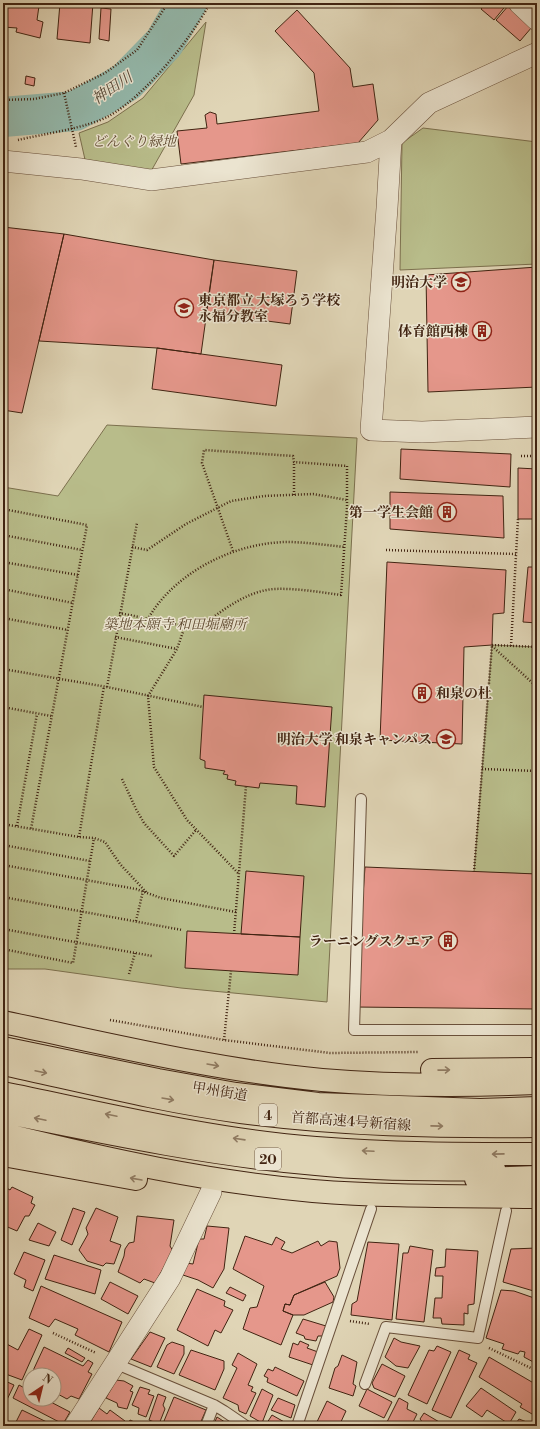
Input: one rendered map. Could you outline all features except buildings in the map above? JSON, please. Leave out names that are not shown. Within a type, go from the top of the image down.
[{"type":"highway","points":[[3,1015],[237,1055],[325,1066],[404,1070],[537,1069]]},
{"type":"highway","points":[[3,1022],[161,1056],[235,1069],[322,1080],[402,1084],[483,1085],[537,1083]]},
{"type":"highway","points":[[3,1042],[234,1084],[321,1096],[403,1100],[482,1101],[537,1097]]},
{"type":"highway","name":"甲州街道","points":[[3,1048],[205,1088],[318,1104],[480,1110],[537,1108]]},
{"type":"highway","name":"首都高速4号新宿線","points":[[3,1064],[156,1097],[240,1112],[320,1121],[401,1125],[537,1126]]},
{"type":"highway","points":[[483,1085],[537,1093]]},
{"type":"highway","name":"首都高速4号新宿線","points":[[3,1093],[152,1124],[234,1138],[315,1148],[398,1153],[537,1154]]},
{"type":"highway","name":"20","points":[[3,1112],[151,1141],[232,1154],[316,1164],[401,1169],[537,1168]]},
{"type":"highway","points":[[3,1128],[221,1163],[314,1174],[398,1179],[482,1179],[537,1177]]},
{"type":"highway","points":[[3,1134],[69,1151],[221,1180],[312,1191],[398,1196],[537,1197]]},
{"type":"highway","points":[[3,1156],[211,1192],[288,1202],[372,1209],[537,1211]]},
{"type":"street","points":[[519,3],[537,20]]},
{"type":"street","points":[[3,161],[151,180],[367,152],[390,140],[429,103],[537,53]]},
{"type":"street","points":[[390,140],[387,208],[371,430],[422,432],[537,427]]},
{"type":"street","points":[[75,1426],[114,1363],[170,1278],[211,1192]]},
{"type":"lane","points":[[361,799],[354,1030],[537,1030]]},
{"type":"lane","points":[[297,1426],[372,1209]]},
{"type":"lane","points":[[365,1384],[386,1327],[478,1338],[506,1211]]},
{"type":"lane","points":[[114,1363],[214,1406],[246,1426]]},
{"type":"lane","points":[[206,1426],[214,1406]]},
{"type":"path","points":[[3,100],[34,99],[64,93],[105,73],[136,50],[168,3]]},
{"type":"path","points":[[11,141],[73,128],[109,116],[141,92],[198,24],[210,3]]},
{"type":"path","points":[[64,93],[73,128],[81,170]]},
{"type":"path","points":[[233,551],[202,463],[204,450],[293,456],[294,495]]},
{"type":"path","points":[[521,456],[537,456]]},
{"type":"path","points":[[120,613],[149,617],[199,628],[225,608],[251,596],[273,589],[304,590],[341,595],[345,547],[347,466],[294,462]]},
{"type":"path","points":[[132,547],[147,550],[231,501],[313,494],[347,500]]},
{"type":"path","points":[[3,509],[86,525],[31,829]]},
{"type":"path","points":[[511,646],[518,519]]},
{"type":"path","points":[[79,837],[137,523]]},
{"type":"path","points":[[3,535],[82,550]]},
{"type":"path","points":[[149,617],[159,602],[179,581],[233,551],[255,545],[287,542],[345,547]]},
{"type":"path","points":[[386,550],[516,554]]},
{"type":"path","points":[[3,562],[78,575]]},
{"type":"path","points":[[3,589],[73,603]]},
{"type":"path","points":[[3,618],[68,630]]},
{"type":"path","points":[[185,626],[177,649],[148,696],[154,767],[186,820],[239,874]]},
{"type":"path","points":[[115,637],[177,649]]},
{"type":"path","points":[[492,645],[537,647]]},
{"type":"path","points":[[492,645],[537,687]]},
{"type":"path","points":[[474,872],[492,645]]},
{"type":"path","points":[[3,669],[106,686],[203,707]]},
{"type":"path","points":[[3,707],[51,716]]},
{"type":"path","points":[[17,826],[38,714]]},
{"type":"path","points":[[482,769],[537,771]]},
{"type":"path","points":[[122,779],[144,823],[174,856],[196,830]]},
{"type":"path","points":[[234,934],[246,786]]},
{"type":"path","points":[[3,824],[79,837],[94,838],[105,842],[120,864],[147,893]]},
{"type":"path","points":[[3,949],[73,963],[94,838]]},
{"type":"path","points":[[3,845],[90,862]]},
{"type":"path","points":[[3,865],[136,889],[161,898],[236,912]]},
{"type":"path","points":[[136,921],[143,892]]},
{"type":"path","points":[[3,897],[182,930]]},
{"type":"path","points":[[3,929],[152,956]]},
{"type":"path","points":[[129,974],[134,953]]},
{"type":"path","points":[[224,1040],[231,971]]},
{"type":"path","points":[[102,1019],[224,1040],[330,1053],[422,1052]]},
{"type":"path","points":[[334,1318],[386,1327]]},
{"type":"path","points":[[53,1333],[108,1358],[114,1363]]},
{"type":"path","points":[[478,1338],[481,1345],[537,1371]]},
{"type":"green space","name":"どんぐり緑地","points":[[206,22],[194,95],[150,173],[86,164],[79,133],[108,122],[143,98]]},
{"type":"green space","points":[[423,128],[537,142],[537,264],[400,270],[402,143]]},
{"type":"green space","name":"築地本願寺 和田堀廟所","points":[[107,425],[357,438],[327,1002],[181,988],[45,969],[3,969],[3,487],[58,496]]},
{"type":"green space","points":[[492,645],[537,647],[537,874],[474,872]]},
{"type":"waterway","name":"神田川","points":[[3,117],[75,111],[126,82],[164,43],[187,3]]},
{"type":"place","name":"明治大学","points":[[461,282]]},
{"type":"place","name":"東京都立 大塚ろう学校 永福分教室","points":[[184,308]]},
{"type":"place","name":"体育館西棟","points":[[482,331]]},
{"type":"place","name":"第一学生会館","points":[[447,512]]},
{"type":"place","name":"和泉の杜","points":[[422,693]]},
{"type":"place","name":"明治大学 和泉キャンパス","points":[[446,739]]},
{"type":"place","name":"ラーニングスクエア","points":[[448,941]]}]
